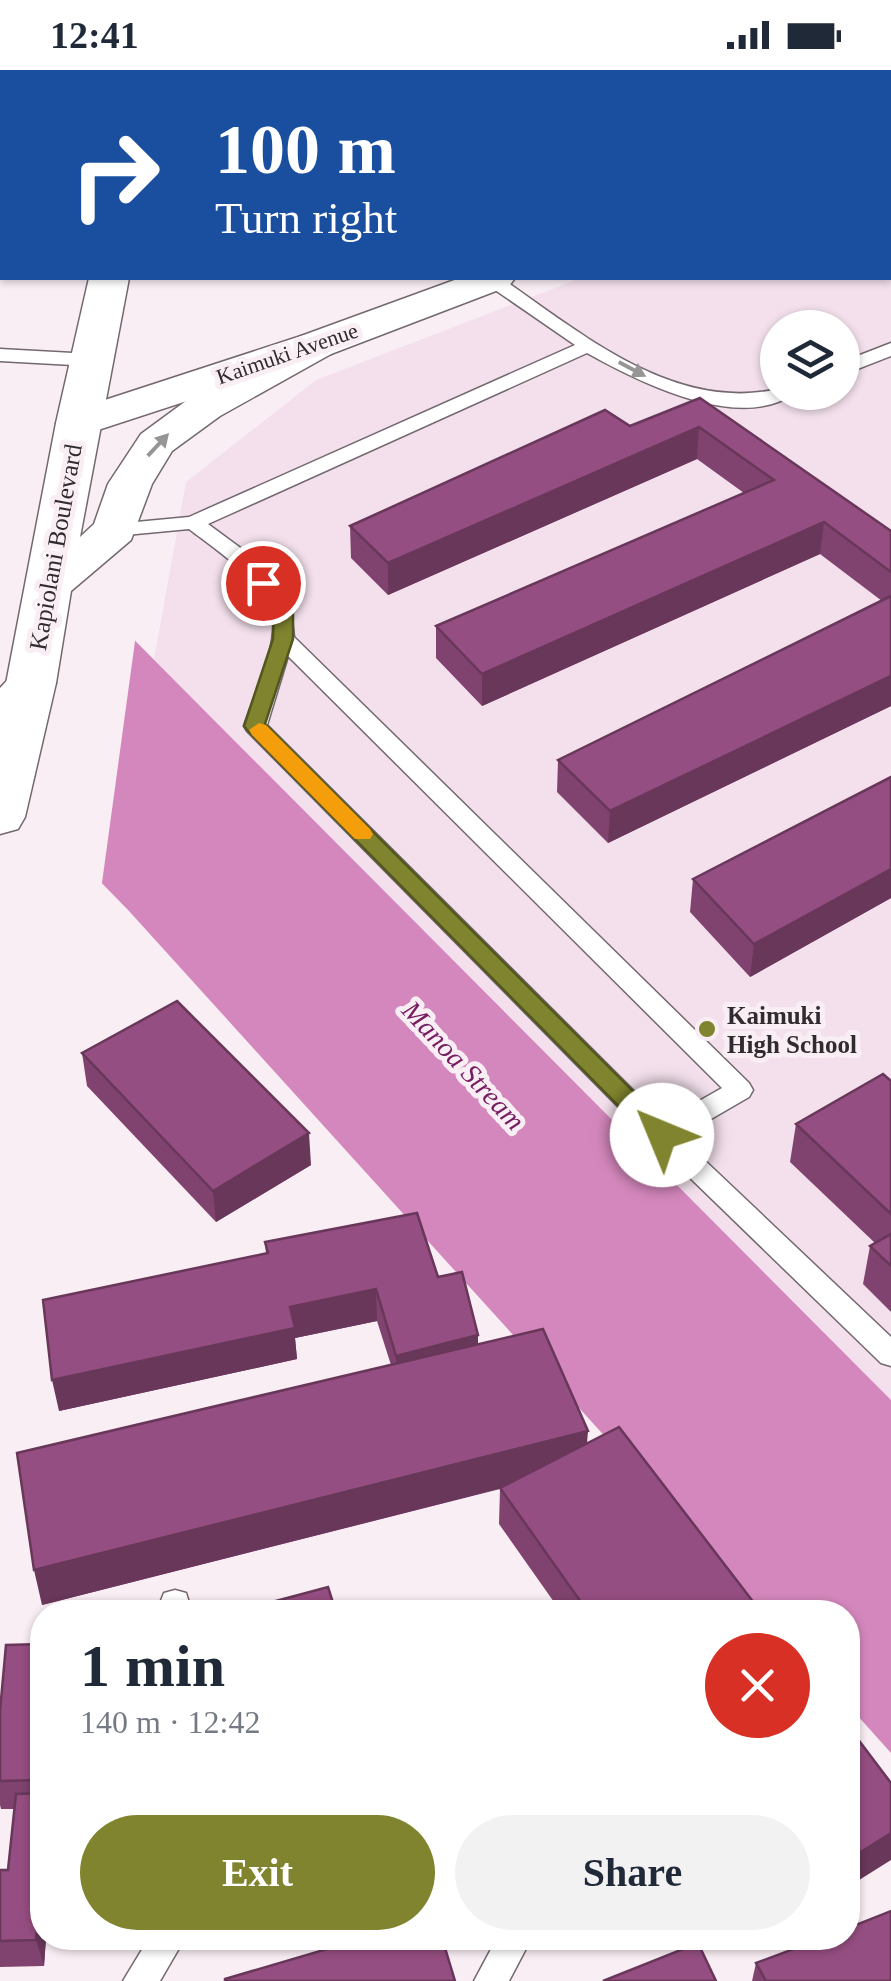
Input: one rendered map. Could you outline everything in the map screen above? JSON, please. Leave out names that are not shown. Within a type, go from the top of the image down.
[{"type":"main road","name":"Kapiolani Boulevard","points":[[3,804],[16,700],[58,566],[78,423],[109,280]]},
{"type":"main road","name":"Kaimuki Avenue","points":[[78,423],[316,345],[488,280]]},
{"type":"main road","points":[[58,566],[115,530],[130,484],[156,443],[204,407],[316,345]]},
{"type":"lane","points":[[496,280],[588,346],[651,379],[699,397],[734,403],[760,401]]},
{"type":"lane","points":[[115,530],[194,523],[588,346]]},
{"type":"lane","points":[[860,362],[891,349]]},
{"type":"lane","points":[[0,354],[91,360]]},
{"type":"lane","points":[[194,523],[243,560],[283,607],[283,639],[254,726],[662,1135],[891,1355]]},
{"type":"lane","points":[[283,639],[740,1090],[662,1135]]},
{"type":"lane","points":[[140,1981],[160,1950]]},
{"type":"lane","points":[[492,1981],[509,1950]]},
{"type":"shaded area","name":"Kaimuki High School","points":[[576,280],[891,280],[891,1400],[154,659],[186,482],[316,380]]},
{"type":"water","name":"Manoa Stream","points":[[0,505],[891,1400],[891,1753],[860,1718],[860,1600],[753,1600],[129,911],[0,779]]},
{"type":"pier","points":[[0,500],[136,634],[101,890],[0,786]]},
{"type":"building","points":[[700,398],[891,531],[891,572],[824,522],[482,674],[436,626],[774,480],[699,427],[388,563],[350,526],[605,410],[630,426]]},
{"type":"building","points":[[891,596],[891,676],[610,811],[558,760]]},
{"type":"building","points":[[891,777],[891,869],[754,944],[693,879]]},
{"type":"building","points":[[177,1001],[309,1133],[213,1191],[82,1053]]},
{"type":"building","points":[[883,1074],[891,1081],[891,1214],[796,1124]]},
{"type":"building","points":[[417,1213],[438,1277],[462,1272],[478,1335],[396,1356],[376,1289],[290,1307],[295,1328],[52,1380],[43,1300],[268,1253],[265,1242]]},
{"type":"building","points":[[891,1234],[891,1266],[870,1246]]},
{"type":"building","points":[[543,1329],[588,1431],[34,1570],[17,1453]]},
{"type":"building","points":[[619,1427],[752,1600],[579,1600],[500,1488]]},
{"type":"building","points":[[328,1587],[332,1600],[280,1600]]},
{"type":"building","points":[[30,1644],[30,1780],[0,1781],[0,1711],[6,1645]]},
{"type":"building","points":[[860,1742],[891,1783],[891,1833],[860,1852]]},
{"type":"building","points":[[30,1793],[30,1940],[0,1941],[0,1870],[8,1870],[16,1794]]},
{"type":"building","points":[[891,1911],[891,1981],[766,1981],[756,1963],[791,1950],[860,1950],[860,1923]]},
{"type":"building","points":[[324,1950],[446,1950],[455,1981],[225,1981]]},
{"type":"building","points":[[680,1950],[701,1950],[716,1981],[603,1981]]},
{"type":"slow traffic","points":[[259,730],[362,834]]},
{"type":"place","name":"Kaimuki High School","points":[[707,1029]]},
{"type":"route","points":[[263,583],[283,607],[283,639],[254,726],[662,1135]]}]
